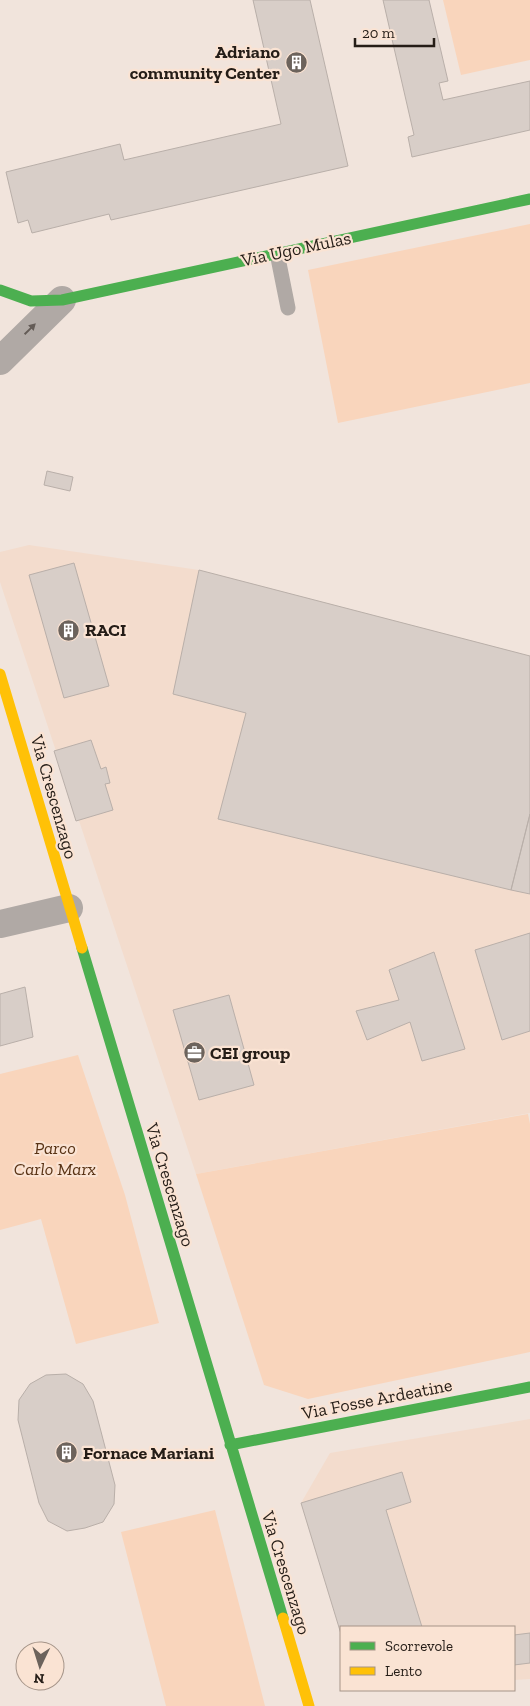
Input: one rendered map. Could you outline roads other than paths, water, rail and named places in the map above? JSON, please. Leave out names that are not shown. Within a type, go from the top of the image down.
[{"type":"street","name":"Via Ugo Mulas","points":[[0,290],[31,301],[62,300],[530,199]]},
{"type":"street","points":[[0,361],[62,300]]},
{"type":"street","name":"Via Crescenzago","points":[[0,674],[309,1706]]},
{"type":"street","points":[[0,924],[69,908]]},
{"type":"street","name":"Via Fosse Ardeatine","points":[[230,1445],[530,1387]]},
{"type":"lane","points":[[278,253],[288,308]]},
{"type":"place","name":"Adriano community Center","points":[[296,62]]},
{"type":"place","name":"RACI","points":[[69,630]]},
{"type":"place","name":"CEI group","points":[[194,1053]]},
{"type":"place","name":"Fornace Mariani","points":[[67,1453]]},
{"type":"park label","name":"Parco Carlo Marx","points":[[55,1158]]}]
